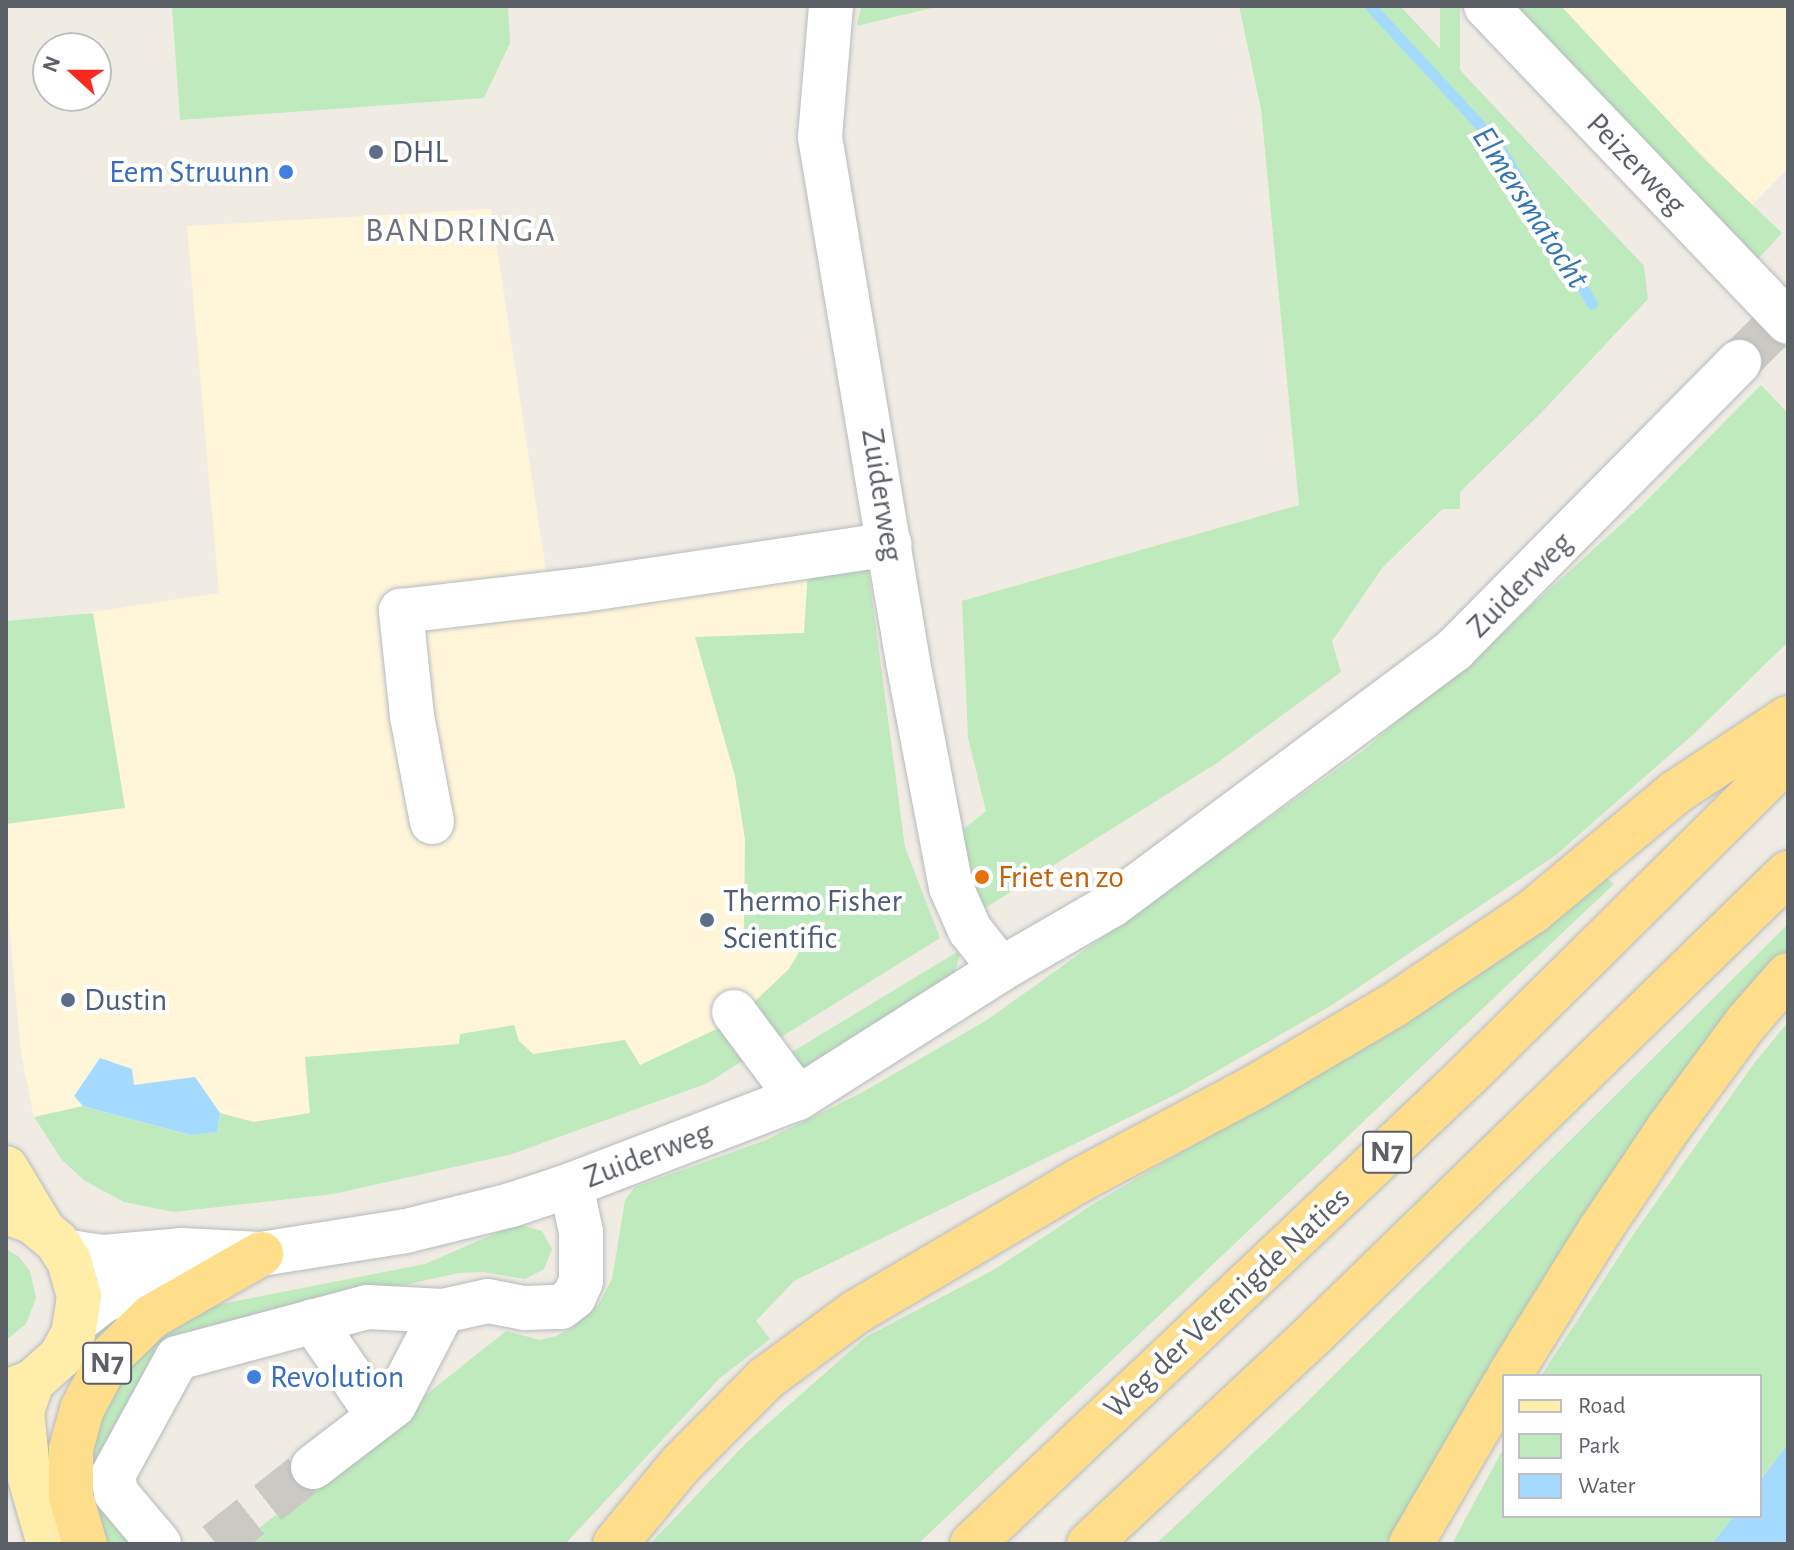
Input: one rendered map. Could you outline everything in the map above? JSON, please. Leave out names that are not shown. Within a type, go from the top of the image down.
[{"type":"highway","points":[[615,1544],[680,1465],[765,1379],[856,1312],[1078,1181],[1253,1088],[1394,1005],[1532,912],[1676,792],[1788,718]]},
{"type":"highway","name":"Weg der Verenigde Naties","points":[[972,1544],[1468,1075],[1788,758]]},
{"type":"highway","name":"N7","points":[[1089,1544],[1315,1333],[1788,873]]},
{"type":"highway","points":[[1510,1374],[1600,1230],[1670,1126],[1746,1023],[1788,975]]},
{"type":"highway","name":"N7","points":[[85,1544],[71,1497],[71,1449],[82,1409],[110,1357],[151,1317],[261,1254]]},
{"type":"highway","points":[[1411,1544],[1502,1388]]},
{"type":"main road","points":[[6,1168],[37,1230],[77,1285],[77,1321],[60,1357],[19,1387],[26,1456],[49,1544]]},
{"type":"street","name":"Zuiderweg","points":[[831,6],[820,137],[890,544],[951,887],[970,930],[1001,969]]},
{"type":"street","name":"Peizerweg","points":[[1486,6],[1788,322]]},
{"type":"street","name":"Zuiderweg","points":[[77,1321],[90,1308],[113,1297],[261,1254],[430,1226],[571,1185],[798,1098],[1001,969],[1112,905],[1455,649],[1739,362]]},
{"type":"street","points":[[432,822],[412,716],[401,611],[583,590],[890,544]]},
{"type":"street","points":[[734,1012],[798,1098]]},
{"type":"street","points":[[159,1544],[116,1493],[113,1475],[177,1358],[367,1307],[443,1311],[488,1301],[543,1309],[561,1307],[574,1297],[581,1281],[583,1259],[571,1185]]},
{"type":"street","name":"Zuiderweg","points":[[37,1230],[103,1257],[181,1250],[261,1254]]},
{"type":"street","points":[[313,1467],[394,1405],[443,1311]]},
{"type":"street","points":[[313,1321],[379,1417]]},
{"type":"shaded area","points":[[1554,6],[1788,6],[1788,168],[1752,205]]},
{"type":"shaded area","points":[[491,209],[547,577],[816,541],[828,925],[796,983],[644,1074],[176,1144],[34,1117],[21,1053],[6,891],[6,625],[219,593],[187,226]]},
{"type":"green space","points":[[172,6],[508,6],[510,43],[484,98],[180,120]]},
{"type":"green space","points":[[861,6],[940,6],[857,26]]},
{"type":"green space","points":[[1239,6],[1400,6],[1644,266],[1648,299],[1541,413],[1383,567],[1332,641],[1341,672],[1217,763],[985,908],[962,867],[955,836],[986,811],[968,738],[962,601],[1299,505],[1261,109]]},
{"type":"green space","points":[[1440,6],[1460,6],[1460,509],[1440,509]]},
{"type":"green space","points":[[1513,6],[1561,6],[1702,157],[1782,233],[1756,261]]},
{"type":"green space","points":[[1761,385],[1788,413],[1788,642],[1698,730],[1556,855],[1332,1005],[1175,1095],[794,1281],[756,1321],[770,1339],[719,1379],[565,1544],[239,1544],[506,1331],[540,1340],[556,1336],[571,1329],[599,1304],[612,1279],[625,1200],[635,1187],[766,1140],[861,1093],[987,1020],[1364,750],[1518,618],[1640,507]]},
{"type":"green space","points":[[868,568],[905,847],[940,938],[778,1039],[750,1006],[789,969],[803,945],[744,930],[745,840],[735,776],[695,637],[804,633],[808,570]]},
{"type":"green space","points":[[93,613],[125,808],[6,824],[6,621]]},
{"type":"green space","points":[[1606,878],[1614,884],[918,1544],[650,1544],[746,1443],[866,1337],[995,1269],[1098,1201],[1232,1123]]},
{"type":"green space","points":[[1788,924],[1788,951],[1714,1040],[1393,1544],[1156,1544],[1301,1408]]},
{"type":"green space","points":[[957,952],[960,955],[949,990],[805,1070],[791,1057],[792,1052]]},
{"type":"green space","points":[[1788,1022],[1788,1444],[1762,1478],[1762,1374],[1542,1374],[1635,1232],[1755,1062]]},
{"type":"green space","points":[[514,1025],[519,1041],[533,1054],[625,1040],[640,1065],[723,1026],[750,1056],[708,1083],[512,1154],[333,1194],[174,1212],[124,1202],[85,1181],[62,1160],[34,1117],[83,1106],[189,1135],[217,1132],[220,1113],[254,1122],[310,1113],[305,1057],[459,1044],[460,1034]]},
{"type":"green space","points":[[517,1224],[542,1231],[552,1249],[544,1269],[525,1279],[483,1272],[459,1273],[166,1337],[86,1481],[137,1544],[104,1544],[83,1479],[84,1443],[91,1416],[123,1363],[157,1330],[178,1318],[221,1304],[425,1264]]},
{"type":"green space","points":[[6,1249],[19,1257],[30,1271],[36,1298],[26,1324],[6,1340]]},
{"type":"green space","points":[[1502,1451],[1502,1518],[1732,1518],[1712,1544],[1452,1544]]},
{"type":"water","points":[[100,1058],[132,1069],[134,1085],[195,1077],[220,1113],[217,1132],[190,1135],[83,1106],[74,1096]]},
{"type":"water","points":[[1788,1444],[1788,1544],[1712,1544],[1732,1518],[1762,1518],[1762,1478]]},
{"type":"waterway","name":"Elmersmatocht","points":[[1370,6],[1499,146],[1592,304]]},
{"type":"tunnel","points":[[1739,362],[1788,313]]},
{"type":"tunnel","points":[[216,1544],[313,1467]]},
{"type":"place","name":"DHL","points":[[376,152]]},
{"type":"place","name":"Eem Struunn","points":[[286,172]]},
{"type":"place","name":"Friet en zo","points":[[982,877]]},
{"type":"place","name":"Thermo Fisher Scientific","points":[[707,920]]},
{"type":"place","name":"Dustin","points":[[68,1000]]},
{"type":"place","name":"Revolution","points":[[254,1377]]},
{"type":"district","name":"BANDRINGA","points":[[461,232]]}]
